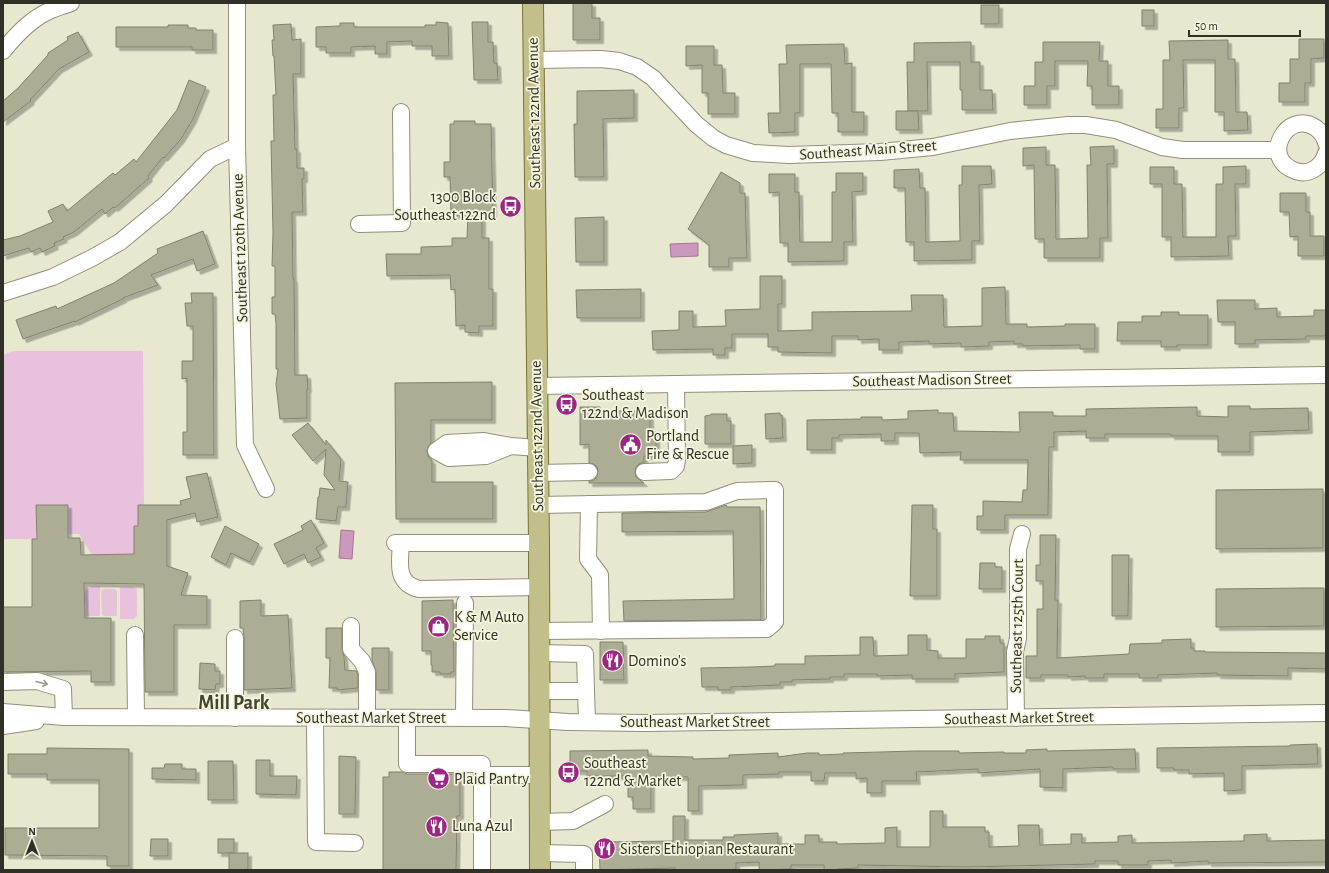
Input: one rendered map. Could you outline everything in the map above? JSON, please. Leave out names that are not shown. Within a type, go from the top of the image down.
[{"type":"main road","name":"Southeast 122nd Avenue","points":[[533,3],[540,691],[540,862]]},
{"type":"street","points":[[3,51],[25,27],[47,12],[71,3]]},
{"type":"street","name":"Southeast 120th Avenue","points":[[237,3],[237,146],[245,445],[266,489]]},
{"type":"street","name":"Southeast Main Street","points":[[534,60],[601,59],[620,61],[637,67],[653,78],[696,124],[713,138],[726,145],[753,153],[788,155],[880,152],[933,146],[1010,131],[1068,124],[1086,125],[1116,130],[1162,147],[1183,150],[1278,150]]},
{"type":"street","points":[[359,224],[402,223],[401,112]]},
{"type":"street","points":[[1326,143],[1321,132],[1314,127],[1306,124],[1297,124],[1282,134],[1278,150],[1284,164],[1288,168],[1298,172],[1308,172],[1318,167],[1324,159],[1326,153]]},
{"type":"street","points":[[3,293],[53,278],[120,242],[166,204],[210,159],[237,146]]},
{"type":"street","name":"Southeast Madison Street","points":[[537,386],[1326,375]]},
{"type":"street","points":[[644,472],[671,471],[676,466],[676,384]]},
{"type":"street","points":[[511,446],[538,448]]},
{"type":"street","points":[[538,473],[589,472]]},
{"type":"street","points":[[538,505],[706,502],[737,491],[775,490],[776,622],[767,629],[539,631]]},
{"type":"street","points":[[589,504],[588,559],[600,575],[601,631]]},
{"type":"street","name":"Southeast 125th Court","points":[[1016,718],[1015,652],[1018,638],[1018,549],[1022,534]]},
{"type":"street","points":[[538,543],[398,543],[402,574],[405,583],[411,587],[419,589],[539,587]]},
{"type":"street","points":[[464,718],[465,603]]},
{"type":"street","points":[[351,626],[351,649],[362,661],[367,672],[367,718]]},
{"type":"street","points":[[135,635],[136,717]]},
{"type":"street","points":[[234,638],[235,718]]},
{"type":"street","points":[[539,653],[585,654],[587,721]]},
{"type":"street","points":[[3,682],[37,681],[63,689],[64,717]]},
{"type":"street","points":[[540,691],[586,691]]},
{"type":"street","name":"Southeast Market Street","points":[[3,712],[64,717],[506,718],[568,722],[587,721],[645,723],[1326,713]]},
{"type":"street","name":"Southeast Market Street","points":[[3,726],[64,717]]},
{"type":"street","points":[[315,718],[316,842],[355,843]]},
{"type":"street","points":[[407,718],[407,764],[482,764],[482,870]]},
{"type":"street","points":[[482,775],[540,775]]},
{"type":"street","points":[[540,822],[573,821],[604,804]]},
{"type":"street","points":[[540,862],[584,854],[584,870]]},
{"type":"shaded area","points":[[698,243],[698,256],[671,257],[670,244]]},
{"type":"shaded area","points":[[13,351],[143,351],[144,505],[138,526],[134,526],[134,554],[92,555],[79,534],[68,534],[67,505],[37,505],[37,539],[3,539],[3,355]]},
{"type":"shaded area","points":[[341,530],[354,531],[352,559],[339,558]]},
{"type":"shaded area","points":[[91,586],[100,586],[100,616],[85,616],[85,591]]},
{"type":"shaded area","points":[[120,587],[133,587],[137,589],[137,616],[134,619],[120,619]]},
{"type":"shaded area","points":[[104,589],[115,589],[117,591],[116,616],[102,615],[101,591]]},
{"type":"building","points":[[573,3],[592,3],[592,18],[600,18],[600,40],[573,40]]},
{"type":"building","points":[[981,5],[999,5],[999,24],[981,24]]},
{"type":"building","points":[[1142,10],[1154,10],[1154,26],[1142,26]]},
{"type":"building","points":[[436,22],[448,23],[449,56],[432,56],[432,46],[412,46],[412,41],[387,42],[387,54],[375,54],[375,46],[351,47],[351,53],[326,53],[326,47],[316,47],[316,27],[340,26],[340,23],[354,23],[354,27],[425,27],[425,25],[436,25]]},
{"type":"building","points":[[472,22],[488,22],[488,42],[493,42],[494,63],[497,63],[498,80],[474,80]]},
{"type":"building","points":[[291,24],[292,40],[301,39],[301,74],[293,74],[297,168],[304,168],[304,179],[302,179],[303,212],[292,212],[295,375],[307,375],[308,389],[307,418],[280,419],[276,384],[278,369],[276,369],[276,323],[275,314],[272,314],[272,297],[275,297],[275,266],[272,266],[273,233],[271,141],[274,141],[273,95],[276,95],[272,40],[274,40],[273,25]]},
{"type":"building","points":[[168,25],[188,25],[188,28],[196,28],[196,30],[213,30],[213,50],[192,50],[192,47],[116,47],[116,27],[168,27]]},
{"type":"building","points":[[78,32],[89,52],[59,69],[30,100],[31,101],[3,122],[3,101],[18,88],[48,55],[48,53],[68,40],[67,37]]},
{"type":"building","points":[[1299,39],[1324,39],[1324,58],[1311,59],[1311,83],[1305,83],[1305,102],[1279,102],[1279,83],[1290,83],[1290,59],[1299,59]]},
{"type":"building","points":[[1228,40],[1228,59],[1235,59],[1236,112],[1247,112],[1248,130],[1224,131],[1224,112],[1215,112],[1215,60],[1183,60],[1184,108],[1179,108],[1179,128],[1156,128],[1156,109],[1163,109],[1163,60],[1170,60],[1169,41]]},
{"type":"building","points":[[971,42],[971,62],[980,62],[980,90],[992,90],[993,110],[962,110],[960,62],[927,62],[928,111],[908,111],[907,62],[914,62],[914,43]]},
{"type":"building","points":[[1043,42],[1100,42],[1099,61],[1108,61],[1108,86],[1119,86],[1119,105],[1092,105],[1092,86],[1087,86],[1088,61],[1055,61],[1055,86],[1047,86],[1047,105],[1024,105],[1024,86],[1035,86],[1035,62],[1043,62]]},
{"type":"building","points":[[844,44],[845,64],[852,63],[852,112],[864,112],[864,132],[838,132],[838,113],[832,113],[831,64],[800,64],[800,113],[795,113],[795,132],[769,133],[768,113],[780,113],[779,64],[787,64],[786,45]]},
{"type":"building","points":[[686,46],[714,46],[714,65],[722,65],[723,93],[735,93],[735,114],[708,114],[708,93],[702,93],[702,65],[686,66]]},
{"type":"building","points":[[189,80],[206,87],[193,119],[181,139],[164,158],[163,157],[148,176],[149,178],[115,208],[113,207],[105,214],[102,209],[74,232],[63,237],[64,239],[54,243],[55,246],[42,252],[40,248],[31,252],[29,248],[3,256],[3,240],[20,236],[53,222],[48,211],[63,204],[67,211],[113,173],[115,175],[134,159],[136,162],[177,110]]},
{"type":"building","points":[[634,90],[634,118],[603,119],[604,177],[575,177],[574,124],[577,124],[577,91]]},
{"type":"building","points":[[896,111],[918,111],[919,130],[896,130]]},
{"type":"building","points":[[454,121],[475,121],[475,124],[491,124],[493,215],[482,215],[482,238],[489,238],[489,289],[493,289],[493,326],[479,326],[479,333],[465,332],[465,325],[456,326],[455,289],[451,290],[450,275],[387,276],[386,254],[421,254],[421,247],[452,246],[452,238],[467,238],[468,215],[451,215],[450,177],[444,177],[444,162],[450,162],[450,124],[454,124]]},
{"type":"building","points":[[1114,146],[1114,164],[1107,164],[1108,238],[1100,238],[1100,258],[1044,258],[1044,239],[1035,239],[1034,165],[1023,166],[1023,148],[1046,147],[1046,165],[1055,165],[1056,239],[1088,238],[1087,165],[1091,165],[1090,147]]},
{"type":"building","points":[[962,166],[991,166],[992,184],[979,185],[980,241],[972,241],[972,260],[914,261],[914,242],[906,242],[905,188],[894,188],[894,170],[919,169],[920,188],[925,188],[926,242],[960,241],[959,185],[962,185]]},
{"type":"building","points":[[1246,166],[1246,184],[1235,184],[1236,236],[1228,236],[1229,256],[1171,257],[1171,237],[1162,237],[1162,184],[1150,184],[1150,167],[1174,167],[1174,184],[1182,184],[1183,237],[1216,237],[1216,184],[1223,184],[1223,167]]},
{"type":"building","points":[[721,172],[740,183],[740,193],[745,193],[747,258],[729,258],[729,267],[709,267],[709,245],[688,229]]},
{"type":"building","points":[[836,173],[863,173],[863,191],[852,192],[853,242],[844,242],[844,261],[788,262],[788,243],[780,243],[779,192],[769,193],[769,174],[795,174],[795,192],[799,192],[800,242],[832,242],[832,192],[836,192]]},
{"type":"building","points":[[1280,193],[1306,193],[1306,212],[1310,212],[1310,236],[1324,236],[1324,256],[1298,256],[1298,236],[1290,237],[1289,212],[1280,212]]},
{"type":"building","points":[[604,217],[604,262],[576,262],[575,218]]},
{"type":"building","points":[[203,231],[215,264],[197,271],[193,259],[151,275],[158,285],[123,298],[75,322],[23,339],[16,320],[56,306],[57,309],[114,283],[158,253],[157,249]]},
{"type":"building","points":[[760,276],[782,276],[782,304],[778,304],[778,331],[812,330],[812,312],[912,311],[911,295],[943,295],[944,327],[982,326],[982,288],[1005,287],[1006,324],[1027,324],[1027,327],[1065,326],[1065,324],[1095,324],[1095,349],[1080,349],[1080,345],[1023,346],[1023,344],[1014,344],[1014,341],[989,342],[989,346],[961,347],[961,343],[929,344],[929,341],[899,342],[899,350],[879,350],[879,339],[858,340],[858,336],[832,336],[832,353],[778,352],[778,347],[768,347],[768,334],[732,334],[732,348],[725,348],[725,355],[713,355],[713,349],[653,350],[652,331],[679,330],[679,311],[693,311],[693,327],[726,326],[725,310],[760,309]]},
{"type":"building","points":[[641,289],[641,318],[577,318],[576,290]]},
{"type":"building","points":[[191,293],[213,293],[214,455],[183,455],[183,432],[187,432],[187,378],[182,379],[182,361],[193,361],[193,326],[187,326],[185,303],[192,303]]},
{"type":"building","points":[[1217,300],[1255,300],[1255,309],[1277,308],[1277,317],[1314,316],[1314,310],[1326,310],[1326,336],[1306,336],[1306,339],[1255,340],[1255,344],[1235,344],[1235,322],[1218,322]]},
{"type":"building","points":[[1161,312],[1179,312],[1179,315],[1208,315],[1208,345],[1177,345],[1177,347],[1161,347],[1161,341],[1117,341],[1118,322],[1142,322],[1142,316],[1161,316]]},
{"type":"building","points":[[492,382],[492,420],[431,420],[431,443],[427,451],[428,456],[432,461],[432,482],[493,482],[493,519],[396,519],[395,383]]},
{"type":"building","points":[[1228,406],[1250,406],[1250,409],[1308,408],[1309,430],[1250,432],[1250,452],[1218,452],[1218,436],[1105,434],[1105,438],[1086,438],[1086,431],[1054,432],[1054,447],[1049,447],[1048,515],[1005,515],[1005,530],[977,530],[977,516],[983,516],[983,501],[1022,502],[1023,490],[1027,490],[1028,460],[960,460],[961,452],[920,453],[919,433],[895,433],[895,441],[881,441],[881,434],[839,435],[839,438],[832,438],[832,450],[807,450],[807,420],[861,419],[861,417],[882,417],[882,420],[908,419],[908,411],[938,410],[938,413],[953,413],[954,431],[1020,432],[1019,412],[1053,412],[1053,416],[1086,416],[1086,409],[1197,407],[1197,416],[1228,417]]},
{"type":"building","points":[[580,407],[600,407],[600,411],[650,411],[650,432],[656,432],[656,456],[644,456],[644,462],[636,467],[635,472],[636,477],[644,483],[589,483],[589,481],[594,480],[597,477],[598,471],[594,464],[589,463],[589,444],[580,445]]},
{"type":"building","points":[[780,413],[780,415],[782,415],[783,438],[766,439],[765,414]]},
{"type":"building","points":[[711,414],[727,414],[727,421],[731,421],[731,444],[705,444],[705,416]]},
{"type":"building","points":[[308,423],[326,445],[326,440],[341,459],[339,481],[348,482],[346,507],[338,507],[336,521],[316,519],[320,488],[335,490],[324,475],[326,449],[313,461],[292,435]]},
{"type":"building","points":[[752,445],[752,463],[733,464],[733,446]]},
{"type":"building","points":[[207,473],[218,517],[197,522],[195,513],[167,520],[167,566],[188,573],[181,595],[207,596],[207,625],[174,625],[174,692],[145,692],[144,584],[84,583],[85,618],[111,618],[111,682],[91,682],[91,671],[3,672],[3,607],[32,607],[32,539],[37,539],[36,505],[68,505],[68,538],[80,538],[81,555],[134,554],[134,526],[138,526],[138,505],[181,505],[180,501],[191,498],[186,477]]},
{"type":"building","points":[[1323,489],[1323,548],[1216,549],[1216,490]]},
{"type":"building","points":[[726,505],[727,507],[760,507],[761,620],[624,621],[623,601],[734,599],[733,531],[622,532],[622,513],[706,512]]},
{"type":"building","points":[[912,505],[933,505],[933,529],[937,529],[937,596],[910,596]]},
{"type":"building","points":[[311,520],[324,543],[316,548],[321,557],[308,563],[304,554],[284,564],[274,544],[303,530],[301,526]]},
{"type":"building","points":[[225,526],[259,544],[250,562],[231,553],[226,565],[211,557]]},
{"type":"building","points":[[1040,535],[1056,535],[1055,600],[1058,600],[1057,658],[1129,654],[1130,644],[1162,643],[1162,640],[1191,639],[1191,648],[1194,648],[1194,651],[1326,653],[1326,669],[1288,668],[1288,676],[1217,675],[1217,673],[1158,675],[1158,678],[1139,678],[1139,674],[1104,674],[1104,678],[1085,678],[1085,676],[1068,677],[1068,675],[1041,675],[1041,678],[1026,678],[1026,656],[1037,656],[1037,609],[1043,609],[1043,581],[1036,581],[1036,565],[1040,565]]},
{"type":"building","points":[[1112,555],[1129,555],[1128,616],[1112,616]]},
{"type":"building","points":[[980,563],[995,563],[995,567],[1002,567],[1002,589],[979,589]]},
{"type":"building","points":[[1324,588],[1324,626],[1216,627],[1216,589]]},
{"type":"building","points":[[261,600],[261,616],[288,615],[292,688],[244,690],[244,638],[243,628],[240,628],[240,601]]},
{"type":"building","name":"K & M Auto Service","points":[[453,600],[454,672],[451,672],[451,674],[440,674],[440,672],[432,672],[431,651],[422,651],[422,601]]},
{"type":"building","points":[[326,628],[342,628],[342,649],[345,670],[356,671],[358,674],[358,688],[337,690],[337,688],[329,688],[330,658],[326,658]]},
{"type":"building","points":[[908,635],[927,635],[927,650],[938,651],[938,658],[966,658],[966,639],[985,639],[985,636],[1000,636],[1000,643],[1004,643],[1004,672],[955,674],[955,679],[912,679],[912,675],[877,676],[877,674],[844,674],[844,677],[830,677],[830,679],[792,680],[792,682],[780,682],[780,685],[731,687],[731,690],[718,690],[718,687],[702,687],[701,668],[805,664],[805,656],[860,655],[860,637],[873,637],[874,656],[908,655]]},
{"type":"building","name":"Domino's","points":[[600,642],[623,642],[624,680],[600,680]]},
{"type":"building","points":[[372,648],[389,648],[389,690],[376,690],[376,672],[372,660]]},
{"type":"building","points":[[200,663],[215,664],[215,671],[220,671],[220,684],[216,684],[215,690],[199,689]]},
{"type":"building","points":[[1317,744],[1318,764],[1242,766],[1242,790],[1224,791],[1224,773],[1189,774],[1189,770],[1157,768],[1157,748],[1290,746]]},
{"type":"building","points":[[47,748],[129,749],[129,866],[107,866],[107,856],[5,855],[5,828],[99,828],[99,780],[47,780],[47,774],[8,774],[8,754],[47,754]]},
{"type":"building","points":[[1047,749],[1047,751],[1135,749],[1136,769],[1113,769],[1113,767],[1063,769],[1063,788],[1040,787],[1040,769],[978,773],[978,769],[916,772],[917,781],[882,781],[882,793],[867,793],[867,778],[856,779],[856,773],[825,773],[824,781],[811,781],[811,772],[779,772],[779,774],[743,775],[743,785],[699,786],[699,811],[688,811],[688,777],[651,777],[651,809],[633,809],[633,797],[628,797],[628,776],[587,776],[587,771],[570,771],[570,751],[648,750],[648,756],[693,757],[693,759],[729,758],[729,755],[778,753],[778,757],[807,753],[819,753],[819,755],[916,751],[959,751],[959,753],[1026,753],[1026,750]]},
{"type":"building","points":[[339,756],[356,757],[355,814],[339,814]]},
{"type":"building","points":[[256,760],[270,760],[270,776],[297,776],[296,795],[256,794]]},
{"type":"building","points":[[208,761],[233,761],[234,800],[208,800]]},
{"type":"building","points":[[165,764],[182,764],[182,769],[196,769],[196,780],[152,779],[152,768],[164,768]]},
{"type":"building","points":[[389,772],[402,772],[407,774],[460,774],[460,816],[457,816],[456,870],[383,870],[383,777],[389,777]]},
{"type":"building","points":[[930,811],[943,811],[943,827],[985,827],[985,832],[989,832],[989,847],[1019,846],[1018,825],[1039,825],[1040,845],[1071,844],[1071,834],[1082,834],[1082,843],[1118,842],[1118,836],[1132,835],[1132,843],[1244,841],[1244,835],[1267,834],[1267,841],[1326,840],[1326,862],[1208,863],[1208,861],[1171,863],[1171,860],[1148,861],[1148,865],[1118,865],[1118,861],[1095,861],[1095,864],[966,867],[858,865],[858,868],[837,870],[824,870],[824,865],[791,865],[791,869],[759,870],[759,862],[736,863],[736,870],[675,870],[675,868],[600,870],[599,842],[673,841],[673,816],[685,816],[685,840],[723,840],[723,837],[734,837],[734,835],[778,833],[778,844],[805,844],[805,835],[819,835],[819,842],[837,842],[837,844],[885,843],[885,828],[897,827],[897,847],[930,847]]},
{"type":"building","points":[[151,839],[168,839],[168,856],[150,856]]},
{"type":"building","points":[[218,839],[234,839],[234,853],[218,853]]},
{"type":"building","points":[[229,853],[248,853],[248,870],[229,870]]},
{"type":"place","name":"1300 Block Southeast 122nd","points":[[511,206]]},
{"type":"place","name":"Southeast 122nd & Madison","points":[[567,404]]},
{"type":"place","name":"Portland Fire & Rescue","points":[[631,445]]},
{"type":"place","name":"K & M Auto Service","points":[[438,626]]},
{"type":"place","name":"Domino's","points":[[612,661]]},
{"type":"place","name":"Southeast 122nd & Market","points":[[569,772]]},
{"type":"place","name":"Plaid Pantry","points":[[438,779]]},
{"type":"place","name":"Luna Azul","points":[[436,826]]},
{"type":"place","name":"Sisters Ethiopian Restaurant","points":[[605,849]]},
{"type":"district","name":"Mill Park","points":[[234,703]]}]
